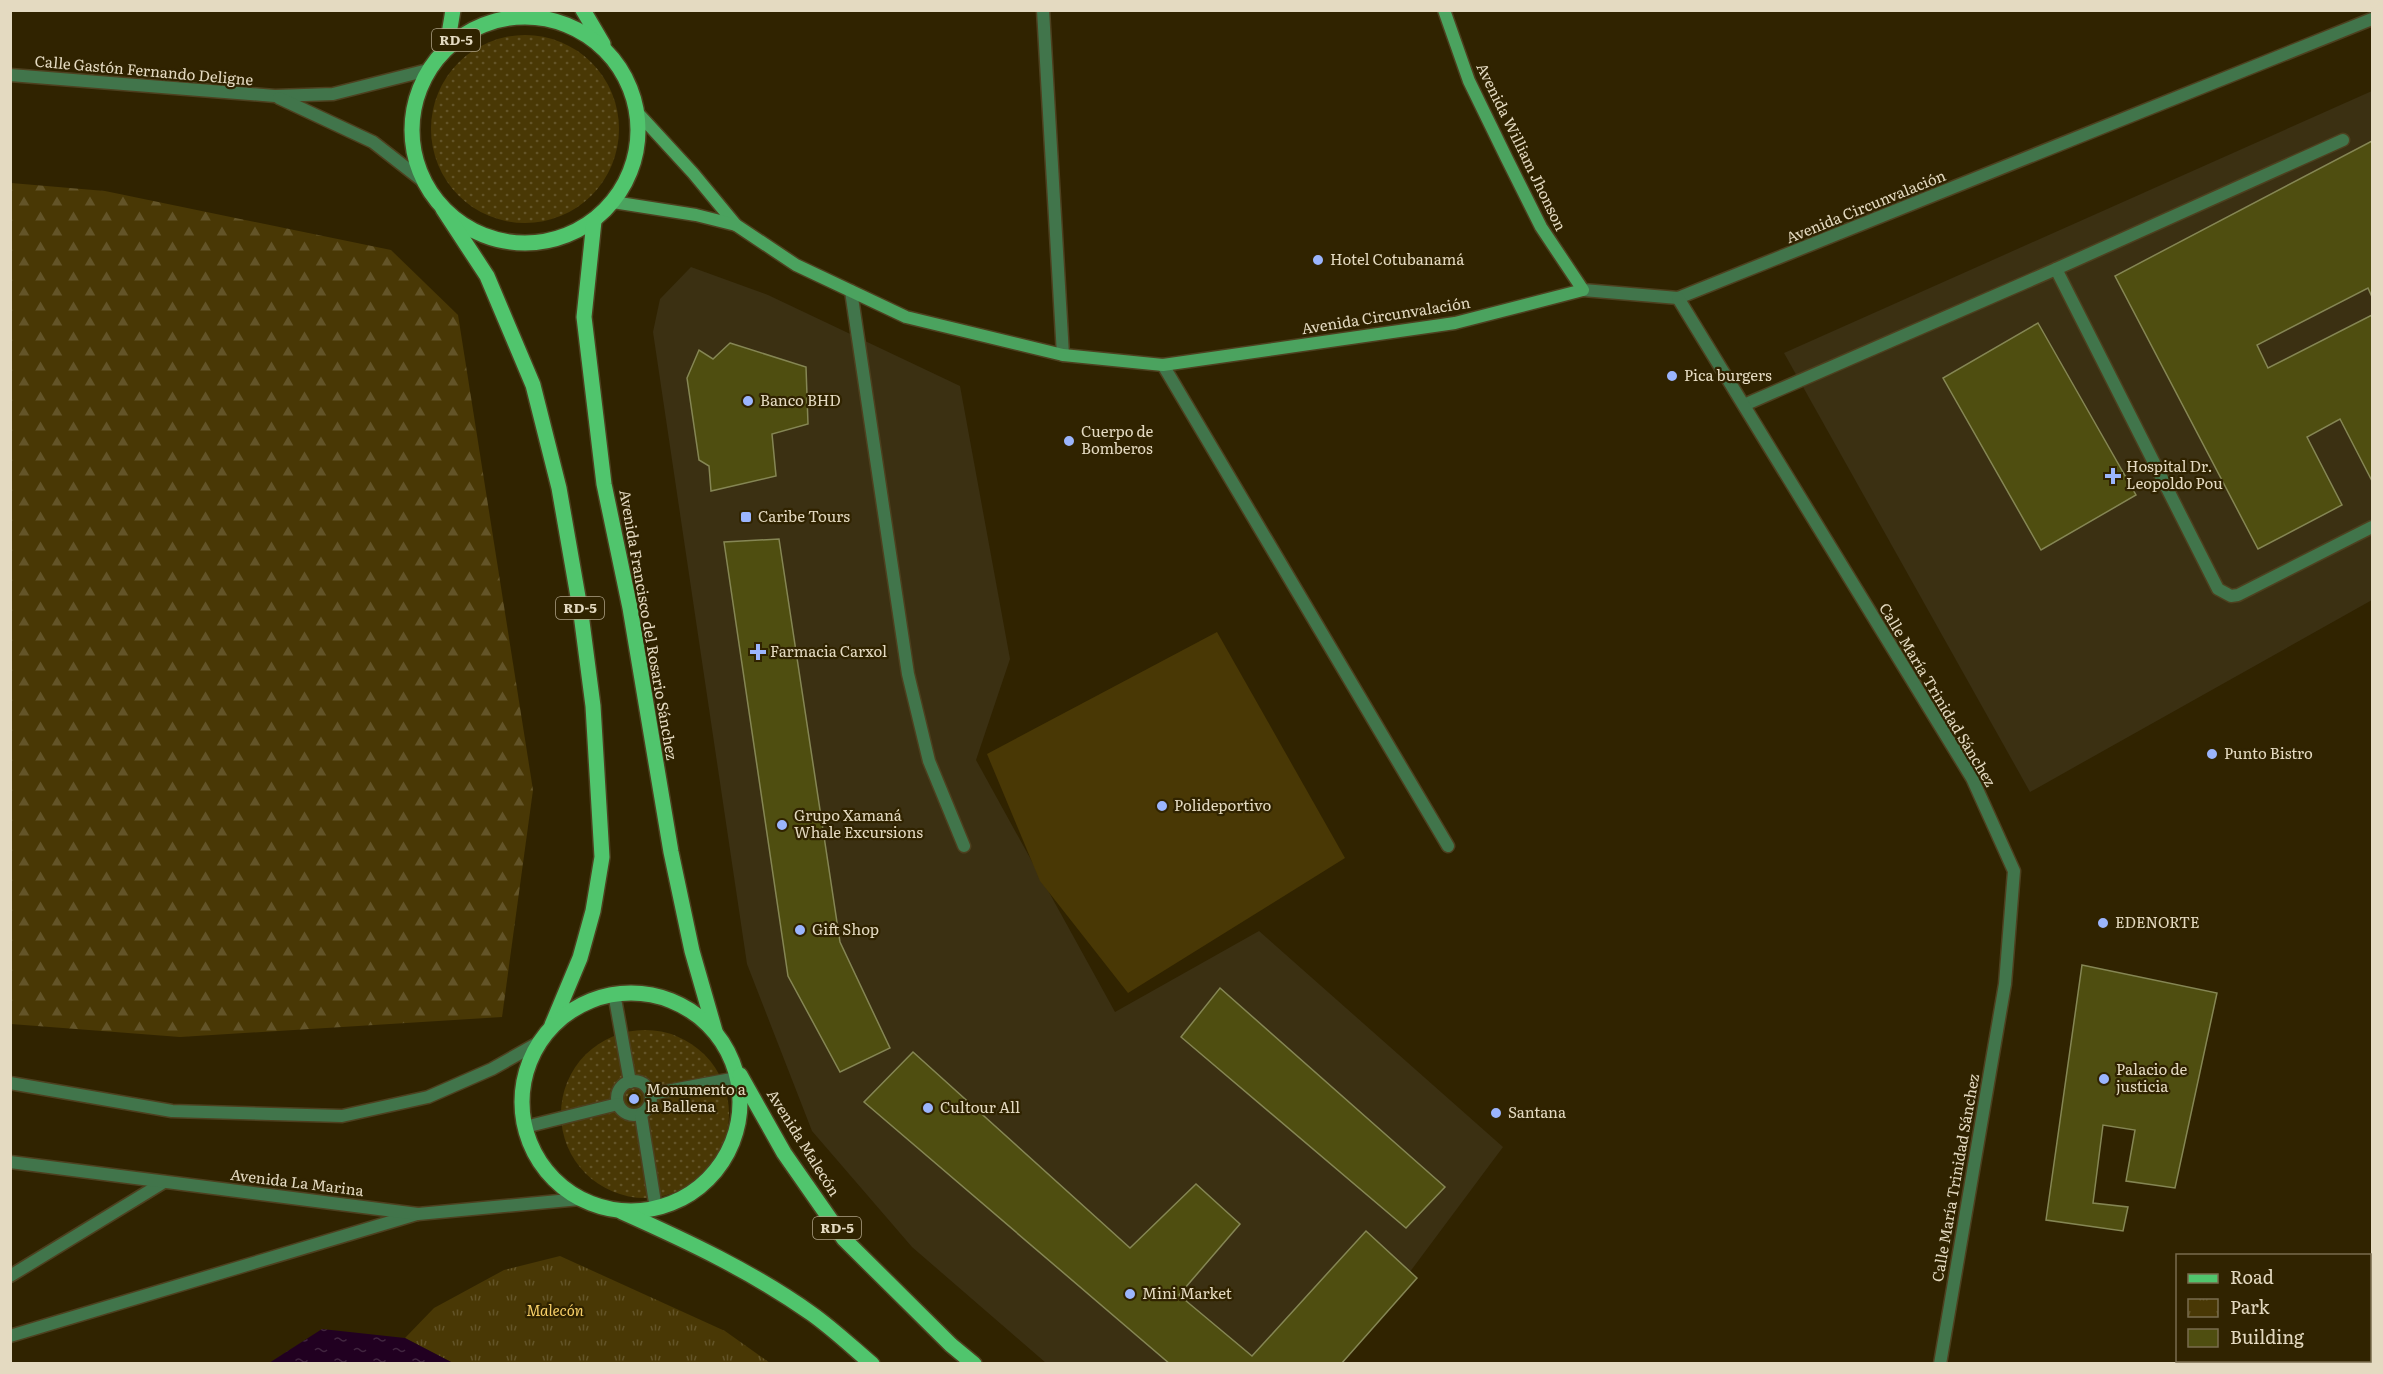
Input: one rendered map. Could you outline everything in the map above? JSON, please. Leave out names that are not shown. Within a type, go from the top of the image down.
[{"type":"main road","name":"RD-5","points":[[447,46],[453,10]]},
{"type":"main road","name":"RD-5","points":[[443,209],[469,230],[500,241],[533,244],[565,237],[594,221],[612,202],[629,175],[638,144],[636,111],[627,82],[583,10]]},
{"type":"main road","name":"Avenida William Jhonson","points":[[1444,10],[1469,81],[1512,169],[1541,227],[1583,290]]},
{"type":"main road","name":"RD-5","points":[[611,56],[583,32],[549,18],[513,16],[477,25],[447,46],[428,70],[413,105],[411,144],[423,181],[486,276],[533,385],[559,488],[581,614],[593,706],[602,857],[593,911],[580,958],[552,1025],[538,1043],[524,1076],[521,1112],[531,1147],[551,1177],[580,1198],[619,1211],[681,1239],[750,1275],[812,1314],[872,1364]]},
{"type":"main road","name":"Avenida Circunvalación","points":[[636,111],[693,173],[736,225],[796,265],[906,317],[1063,355],[1163,365],[1455,323],[1583,290]]},
{"type":"main road","name":"Avenida Circunvalación","points":[[612,202],[696,215],[736,225]]},
{"type":"main road","name":"Avenida Francisco del Rosario Sánchez","points":[[594,221],[584,317],[604,484],[630,608],[671,852],[692,951],[715,1030]]},
{"type":"main road","name":"RD-5","points":[[552,1025],[582,1003],[614,993],[652,994],[687,1007],[715,1030],[735,1072],[741,1102],[734,1138],[717,1170],[689,1195],[656,1209],[619,1211]]},
{"type":"main road","name":"Avenida Malecón","points":[[735,1072],[784,1153],[844,1239],[951,1345],[974,1364]]},
{"type":"street","points":[[1043,10],[1063,355]]},
{"type":"street","name":"Avenida Circunvalación","points":[[1583,290],[1678,298],[2373,19]]},
{"type":"street","name":"Calle Gastón Fernando Deligne","points":[[10,75],[275,96],[333,94],[428,70]]},
{"type":"street","name":"Calle Gastón Fernando Deligne","points":[[275,96],[373,142],[423,181]]},
{"type":"street","points":[[1744,405],[2056,269],[2343,140]]},
{"type":"street","points":[[2056,269],[2218,589],[2231,596],[2238,595],[2373,527]]},
{"type":"street","points":[[851,291],[908,674],[929,761],[964,846]]},
{"type":"street","name":"Calle María Trinidad Sánchez","points":[[1678,298],[1972,778],[2014,871],[2005,984],[1940,1364]]},
{"type":"street","points":[[1163,365],[1448,846]]},
{"type":"street","points":[[614,993],[630,1082]]},
{"type":"street","points":[[10,1083],[172,1111],[342,1116],[428,1098],[492,1069],[538,1043]]},
{"type":"street","points":[[651,1094],[735,1072]]},
{"type":"street","points":[[639,1081],[646,1085],[651,1094],[648,1110],[641,1115],[632,1116],[623,1112],[618,1104],[617,1094],[622,1086],[630,1082],[639,1081]]},
{"type":"street","points":[[525,1127],[618,1104]]},
{"type":"street","points":[[641,1115],[656,1209]]},
{"type":"street","name":"Avenida La Marina","points":[[10,1162],[418,1214],[580,1198]]},
{"type":"street","points":[[10,1276],[164,1182]]},
{"type":"street","points":[[10,1336],[418,1214]]},
{"type":"shaded area","name":"Hospital Dr. Leopoldo Pou","points":[[2372,91],[2372,600],[2030,792],[1784,353]]},
{"type":"shaded area","points":[[691,267],[768,295],[960,386],[1010,659],[976,760],[1115,1012],[1259,931],[1503,1147],[1342,1363],[1046,1363],[912,1247],[812,1131],[747,964],[653,332],[660,299]]},
{"type":"green space","points":[[516,35],[534,35],[561,42],[592,62],[612,93],[619,129],[612,165],[592,196],[561,216],[534,223],[516,223],[481,212],[465,202],[452,189],[435,156],[431,138],[431,120],[442,85],[452,69],[465,56],[498,39]]},
{"type":"green space","points":[[11,183],[105,191],[391,250],[458,315],[533,790],[502,1017],[180,1037],[11,1024]]},
{"type":"green space","name":"Polideportivo","points":[[1217,632],[1345,858],[1128,993],[1040,881],[987,754]]},
{"type":"green space","points":[[645,1030],[661,1031],[677,1036],[705,1054],[723,1082],[728,1098],[728,1130],[723,1146],[705,1174],[677,1192],[661,1197],[645,1198],[629,1197],[613,1192],[585,1174],[567,1146],[562,1130],[561,1114],[562,1098],[567,1082],[585,1054],[613,1036],[629,1031]]},
{"type":"green space","name":"Malecón","points":[[560,1256],[725,1331],[770,1363],[453,1363],[405,1338],[434,1308],[504,1270]]},
{"type":"water","points":[[322,1329],[405,1338],[453,1363],[269,1363]]},
{"type":"building","points":[[2372,141],[2372,297],[2368,288],[2257,345],[2268,368],[2372,315],[2372,481],[2340,419],[2307,437],[2342,505],[2258,549],[2115,276]]},
{"type":"building","points":[[2038,323],[2136,495],[2041,550],[1943,378]]},
{"type":"building","name":"Banco BHD","points":[[730,343],[806,367],[808,424],[772,434],[776,476],[711,491],[709,466],[699,460],[687,378],[699,350],[713,359]]},
{"type":"building","points":[[779,539],[840,942],[890,1048],[840,1072],[788,976],[724,542]]},
{"type":"building","points":[[2082,965],[2217,993],[2175,1188],[2126,1181],[2135,1130],[2103,1125],[2093,1203],[2128,1207],[2123,1231],[2046,1220]]},
{"type":"building","points":[[1220,988],[1445,1187],[1406,1228],[1181,1037]]},
{"type":"building","points":[[913,1052],[1130,1248],[1196,1184],[1240,1224],[1179,1295],[1252,1356],[1366,1231],[1417,1278],[1341,1364],[1170,1364],[864,1102]]},
{"type":"place","name":"Hotel Cotubanamá","points":[[1318,260]]},
{"type":"place","name":"Pica burgers","points":[[1672,376]]},
{"type":"place","name":"Banco BHD","points":[[748,401]]},
{"type":"place","name":"Cuerpo de Bomberos","points":[[1069,441]]},
{"type":"place","name":"Hospital Dr. Leopoldo Pou","points":[[2113,476]]},
{"type":"place","name":"Caribe Tours","points":[[746,517]]},
{"type":"place","name":"Farmacia Carxol","points":[[758,652]]},
{"type":"place","name":"Punto Bistro","points":[[2212,754]]},
{"type":"place","name":"Polideportivo","points":[[1162,806]]},
{"type":"place","name":"Grupo Xamaná Whale Excursions","points":[[782,825]]},
{"type":"place","name":"EDENORTE","points":[[2103,923]]},
{"type":"place","name":"Gift Shop","points":[[800,930]]},
{"type":"place","name":"Palacio de justicia","points":[[2104,1079]]},
{"type":"place","name":"Monumento a la Ballena","points":[[634,1099]]},
{"type":"place","name":"Cultour All","points":[[928,1108]]},
{"type":"place","name":"Santana","points":[[1496,1113]]},
{"type":"place","name":"Mini Market","points":[[1130,1294]]}]
